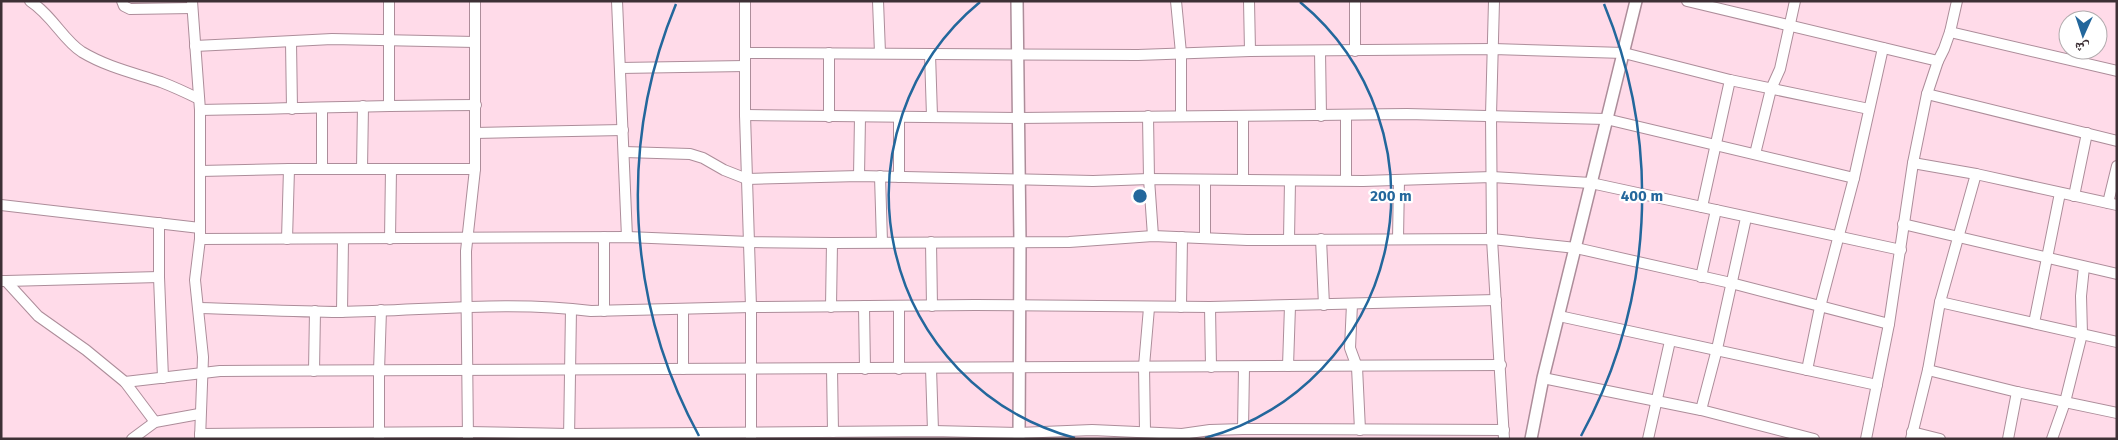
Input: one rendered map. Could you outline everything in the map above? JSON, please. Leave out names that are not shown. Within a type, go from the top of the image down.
[{"type":"street","points":[[30,1],[43,9],[74,45],[84,53],[125,72],[160,82],[199,99]]},
{"type":"street","points":[[122,1],[124,6],[130,9],[192,5],[200,110],[200,239],[196,280],[203,374],[200,436],[751,436],[833,432],[872,436],[905,435],[933,431],[1018,436],[1092,430],[1144,431],[1155,436],[1211,434],[1243,429],[1294,434],[1344,434],[1360,430],[1504,435],[1492,239],[1491,115],[1494,1]]},
{"type":"street","points":[[389,1],[389,105]]},
{"type":"street","points":[[468,435],[466,369],[467,237],[475,169],[475,1]]},
{"type":"street","points":[[617,1],[627,237]]},
{"type":"street","points":[[745,1],[745,116],[751,307],[751,436]]},
{"type":"street","points":[[878,1],[880,53]]},
{"type":"street","points":[[1018,1],[1020,242],[1018,436]]},
{"type":"street","points":[[1176,1],[1181,53],[1181,116]]},
{"type":"street","points":[[1249,1],[1250,51]]},
{"type":"street","points":[[1355,1],[1355,50]]},
{"type":"street","points":[[1531,439],[1543,378],[1636,1]]},
{"type":"street","points":[[1687,1],[1938,61]]},
{"type":"street","points":[[1755,154],[1771,89],[1780,70],[1795,1]]},
{"type":"street","points":[[1866,439],[1889,324],[1913,163],[1927,94],[1950,32],[1957,1]]},
{"type":"street","points":[[1950,32],[2117,71]]},
{"type":"street","points":[[195,46],[339,39],[475,42]]},
{"type":"street","points":[[291,42],[292,109]]},
{"type":"street","points":[[1806,370],[1820,307],[1854,178],[1883,48]]},
{"type":"street","points":[[745,53],[1111,55],[1250,51],[1493,49],[1624,53],[1730,80],[1869,109]]},
{"type":"street","points":[[1320,51],[1321,116]]},
{"type":"street","points":[[829,53],[829,117]]},
{"type":"street","points":[[930,54],[932,116]]},
{"type":"street","points":[[620,68],[745,66]]},
{"type":"street","points":[[1702,207],[1730,80]]},
{"type":"street","points":[[1927,94],[2117,140]]},
{"type":"street","points":[[200,110],[322,109],[389,105],[476,105]]},
{"type":"street","points":[[362,106],[362,169]]},
{"type":"street","points":[[322,109],[322,169]]},
{"type":"street","points":[[745,116],[1018,118],[1407,114],[1606,119],[1854,178]]},
{"type":"street","points":[[1148,116],[1149,179],[1153,236]]},
{"type":"street","points":[[1243,116],[1243,180]]},
{"type":"street","points":[[1346,116],[1346,180]]},
{"type":"street","points":[[859,176],[860,117]]},
{"type":"street","points":[[898,117],[899,177]]},
{"type":"street","points":[[475,133],[623,130]]},
{"type":"street","points":[[2074,196],[2087,133]]},
{"type":"street","points":[[624,152],[690,154],[703,158],[724,170],[747,179],[880,176],[1093,182],[1149,179],[1205,181],[1399,180],[1492,177],[1591,183],[1901,250]]},
{"type":"street","points":[[1913,163],[1976,174],[2113,204],[2117,166]]},
{"type":"street","points":[[287,239],[289,169]]},
{"type":"street","points":[[390,239],[391,169]]},
{"type":"street","points":[[200,171],[475,169]]},
{"type":"street","points":[[1940,439],[1911,436],[1928,370],[1940,302],[1976,174]]},
{"type":"street","points":[[880,176],[882,242]]},
{"type":"street","points":[[1289,239],[1290,180]]},
{"type":"street","points":[[1398,239],[1399,180]]},
{"type":"street","points":[[1204,237],[1205,181]]},
{"type":"street","points":[[2034,323],[2060,193]]},
{"type":"street","points":[[1,205],[200,228]]},
{"type":"street","points":[[1701,277],[1716,210]]},
{"type":"street","points":[[1700,410],[1717,349],[1746,218]]},
{"type":"street","points":[[159,223],[163,378]]},
{"type":"street","points":[[1903,224],[2117,274]]},
{"type":"street","points":[[200,239],[627,237],[832,243],[1069,242],[1153,236],[1247,240],[1492,239],[1576,248],[1731,283],[1889,324]]},
{"type":"street","points":[[604,237],[604,311]]},
{"type":"street","points":[[1181,307],[1182,237]]},
{"type":"street","points":[[342,239],[342,312]]},
{"type":"street","points":[[1321,239],[1324,305]]},
{"type":"street","points":[[931,242],[932,306]]},
{"type":"street","points":[[831,307],[832,243]]},
{"type":"street","points":[[2052,439],[2066,402],[2082,334],[2081,296],[2084,267]]},
{"type":"street","points":[[4,281],[159,277]]},
{"type":"street","points":[[4,281],[38,316],[86,350],[124,382],[154,422]]},
{"type":"street","points":[[199,308],[342,312],[466,307],[604,311],[864,306],[1149,308],[1496,300]]},
{"type":"street","points":[[1940,302],[2117,342]]},
{"type":"street","points":[[1352,304],[1350,348],[1357,366],[1360,430]]},
{"type":"street","points":[[864,306],[865,368]]},
{"type":"street","points":[[899,306],[899,369]]},
{"type":"street","points":[[1288,366],[1290,306]]},
{"type":"street","points":[[1210,307],[1211,367]]},
{"type":"street","points":[[1144,431],[1144,366],[1149,308]]},
{"type":"street","points":[[569,436],[571,309]]},
{"type":"street","points":[[683,369],[684,309]]},
{"type":"street","points":[[379,436],[381,310]]},
{"type":"street","points":[[314,371],[315,312]]},
{"type":"street","points":[[1559,316],[1877,385]]},
{"type":"street","points":[[1648,439],[1655,400],[1670,340]]},
{"type":"street","points":[[124,382],[220,371],[899,369],[1144,366],[1244,368],[1501,365]]},
{"type":"street","points":[[931,368],[933,431]]},
{"type":"street","points":[[1243,429],[1244,368]]},
{"type":"street","points":[[832,369],[833,432]]},
{"type":"street","points":[[1928,370],[2017,392],[2117,412]]},
{"type":"street","points":[[1543,378],[1700,410],[1790,436],[1814,439]]},
{"type":"street","points":[[2008,439],[2017,392]]},
{"type":"street","points":[[132,439],[154,422],[200,414]]}]
